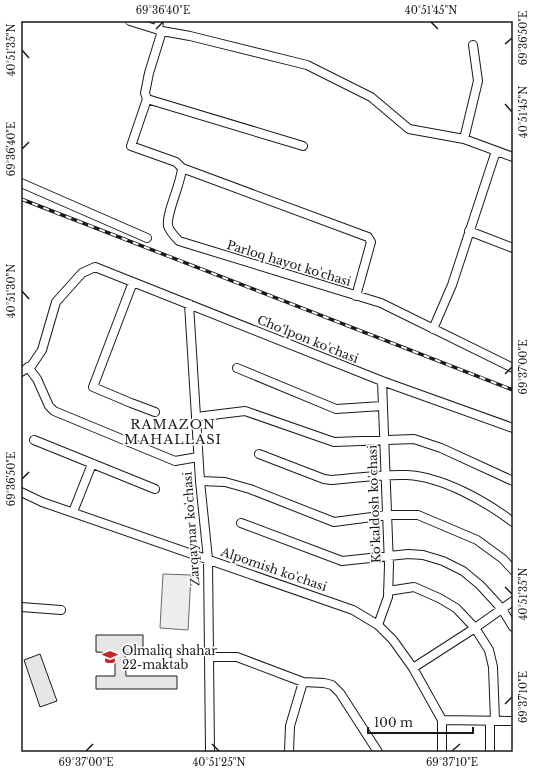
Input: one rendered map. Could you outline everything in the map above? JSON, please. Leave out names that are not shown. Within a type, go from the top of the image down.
[{"type":"street","points":[[130,21],[160,27],[190,36],[307,65],[371,97],[409,129],[464,139],[512,156]]},
{"type":"street","points":[[160,27],[145,93],[147,99],[131,146],[176,162],[182,168],[368,237],[371,242],[356,296]]},
{"type":"street","points":[[464,139],[478,81],[473,45]]},
{"type":"street","points":[[147,99],[303,146]]},
{"type":"street","points":[[433,330],[452,285],[496,151]]},
{"type":"street","name":"Parloq hayot ko'chasi","points":[[182,168],[168,226],[172,234],[179,241],[381,303],[433,330],[513,368]]},
{"type":"street","points":[[21,184],[146,238]]},
{"type":"street","points":[[469,231],[513,248]]},
{"type":"street","name":"Cho‘lpon ko'chasi","points":[[24,370],[32,365],[42,350],[56,302],[82,273],[95,267],[382,381],[513,428]]},
{"type":"street","points":[[134,282],[93,386],[130,403],[155,412]]},
{"type":"street","name":"Zarqaynar ko'chasi","points":[[189,304],[198,457],[208,559],[210,752]]},
{"type":"street","points":[[237,368],[336,409],[382,406]]},
{"type":"street","points":[[24,370],[37,379],[49,406],[54,411],[175,461],[198,457]]},
{"type":"street","name":"Ko‘kaldosh ko'chasi","points":[[378,625],[388,597],[387,515],[382,381]]},
{"type":"street","points":[[196,417],[245,411],[334,442],[414,439],[441,448],[513,481]]},
{"type":"street","points":[[34,440],[155,490]]},
{"type":"street","points":[[259,454],[324,480],[385,475],[409,475],[436,481],[473,496],[513,522]]},
{"type":"street","points":[[73,512],[92,464]]},
{"type":"street","points":[[200,481],[225,482],[250,489],[334,522],[387,515],[418,515],[477,540],[503,559],[513,570]]},
{"type":"street","name":"Alpomish ko'chasi","points":[[21,492],[42,502],[353,610],[378,625],[393,640],[413,668],[442,720],[442,752]]},
{"type":"street","points":[[241,523],[342,561],[408,554],[423,555],[443,561],[463,571],[480,585],[502,608],[513,627]]},
{"type":"street","points":[[388,591],[414,587],[439,598],[456,608],[475,628],[489,650],[493,667],[490,752]]},
{"type":"street","points":[[413,668],[475,628],[513,601]]},
{"type":"street","points":[[21,607],[62,610]]},
{"type":"street","points":[[208,657],[237,657],[303,682],[332,685],[340,693],[378,752]]},
{"type":"street","points":[[289,752],[290,726],[303,682]]},
{"type":"street","points":[[442,720],[513,721]]},
{"type":"shaded area","points":[[163,574],[191,575],[188,630],[160,628]]},
{"type":"building","points":[[96,635],[143,635],[143,653],[125,653],[126,676],[177,676],[177,689],[96,689],[96,676],[115,676],[115,653],[96,652]]},
{"type":"building","points":[[40,654],[57,701],[40,707],[24,660]]},
{"type":"railway","points":[[21,199],[513,390]]},
{"type":"place","name":"Olmaliq shahar 22-maktab","points":[[110,657]]},
{"type":"district","name":"RAMAZON MAHALLASI","points":[[173,432]]}]
